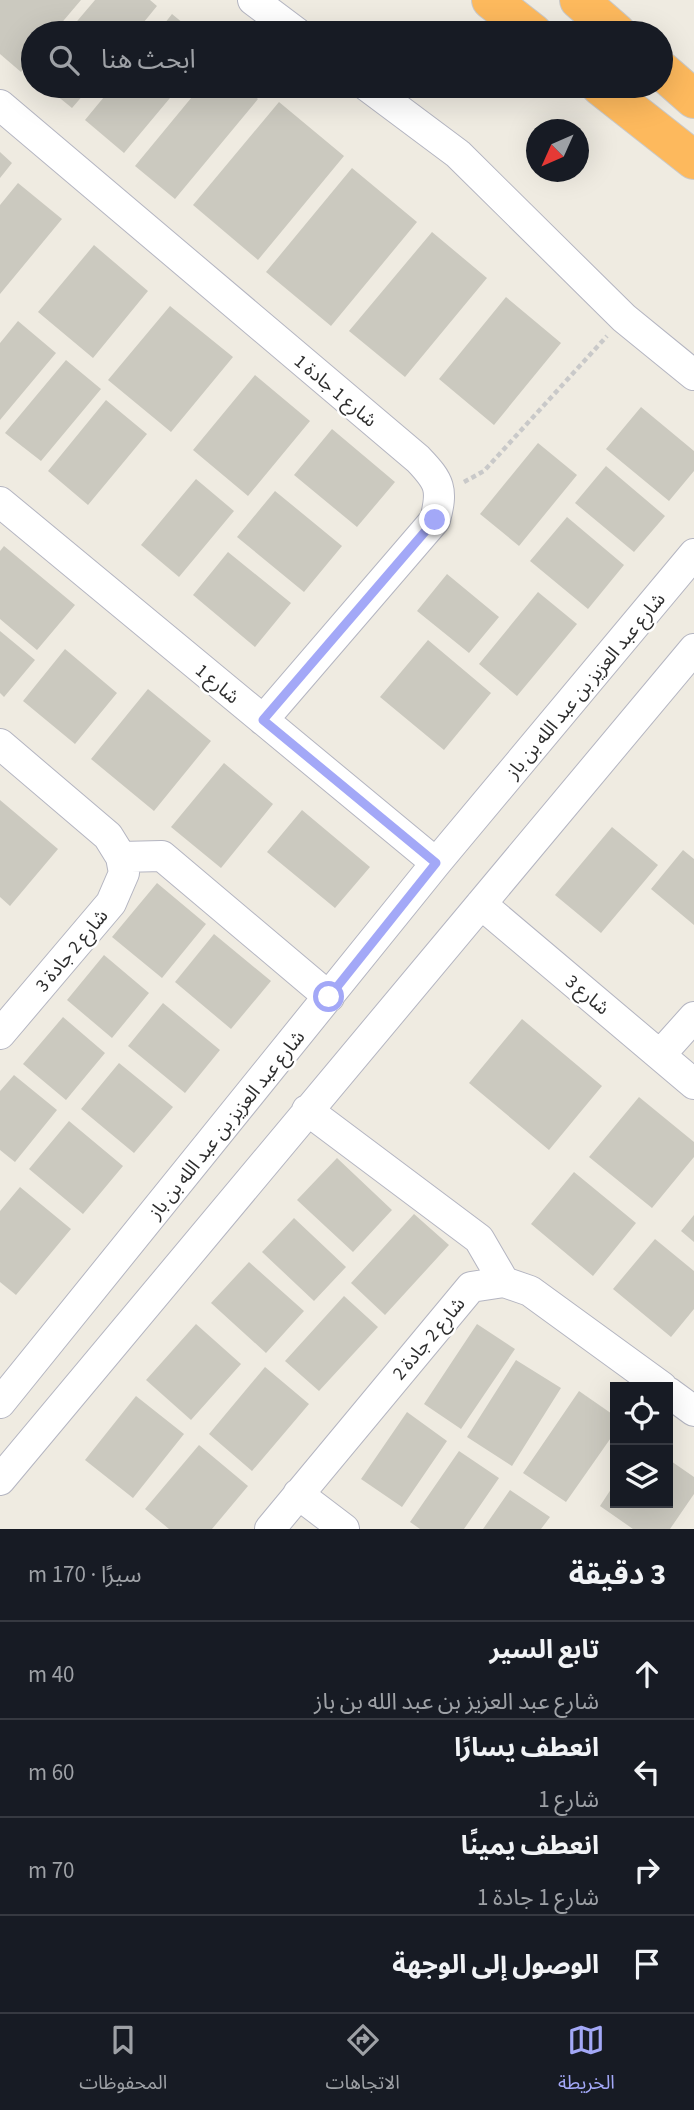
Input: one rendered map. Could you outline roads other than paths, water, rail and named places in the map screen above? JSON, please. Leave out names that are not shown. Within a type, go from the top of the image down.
[{"type":"highway","points":[[491,0],[518,21]]},
{"type":"highway","points":[[579,0],[603,21]]},
{"type":"highway","points":[[673,81],[694,99]]},
{"type":"highway","points":[[615,98],[694,160]]},
{"type":"street","points":[[253,0],[281,21]]},
{"type":"street","points":[[383,98],[458,154],[624,318],[694,375]]},
{"type":"street","name":"شارع 1 جادة 1","points":[[0,105],[418,459],[440,487],[435,520],[263,720]]},
{"type":"street","name":"شارع 1","points":[[0,502],[436,863]]},
{"type":"street","name":"شارع عبد العزيز بن عبد الله بن باز","points":[[0,1403],[436,863],[694,554]]},
{"type":"street","points":[[0,1480],[694,649]]},
{"type":"street","points":[[0,744],[86,815],[108,836],[121,857],[162,856],[329,997]]},
{"type":"street","name":"شارع 2 جادة 3","points":[[0,1034],[111,903],[124,873],[121,857]]},
{"type":"street","name":"شارع 3","points":[[481,904],[694,1084]]},
{"type":"street","points":[[660,1055],[694,1017]]},
{"type":"street","points":[[307,1110],[479,1239],[503,1282],[530,1291],[655,1382]]},
{"type":"street","name":"شارع 2 جادة 2","points":[[270,1529],[471,1287],[503,1282]]},
{"type":"street","points":[[673,1396],[694,1411]]},
{"type":"street","points":[[298,1494],[344,1529]]}]
